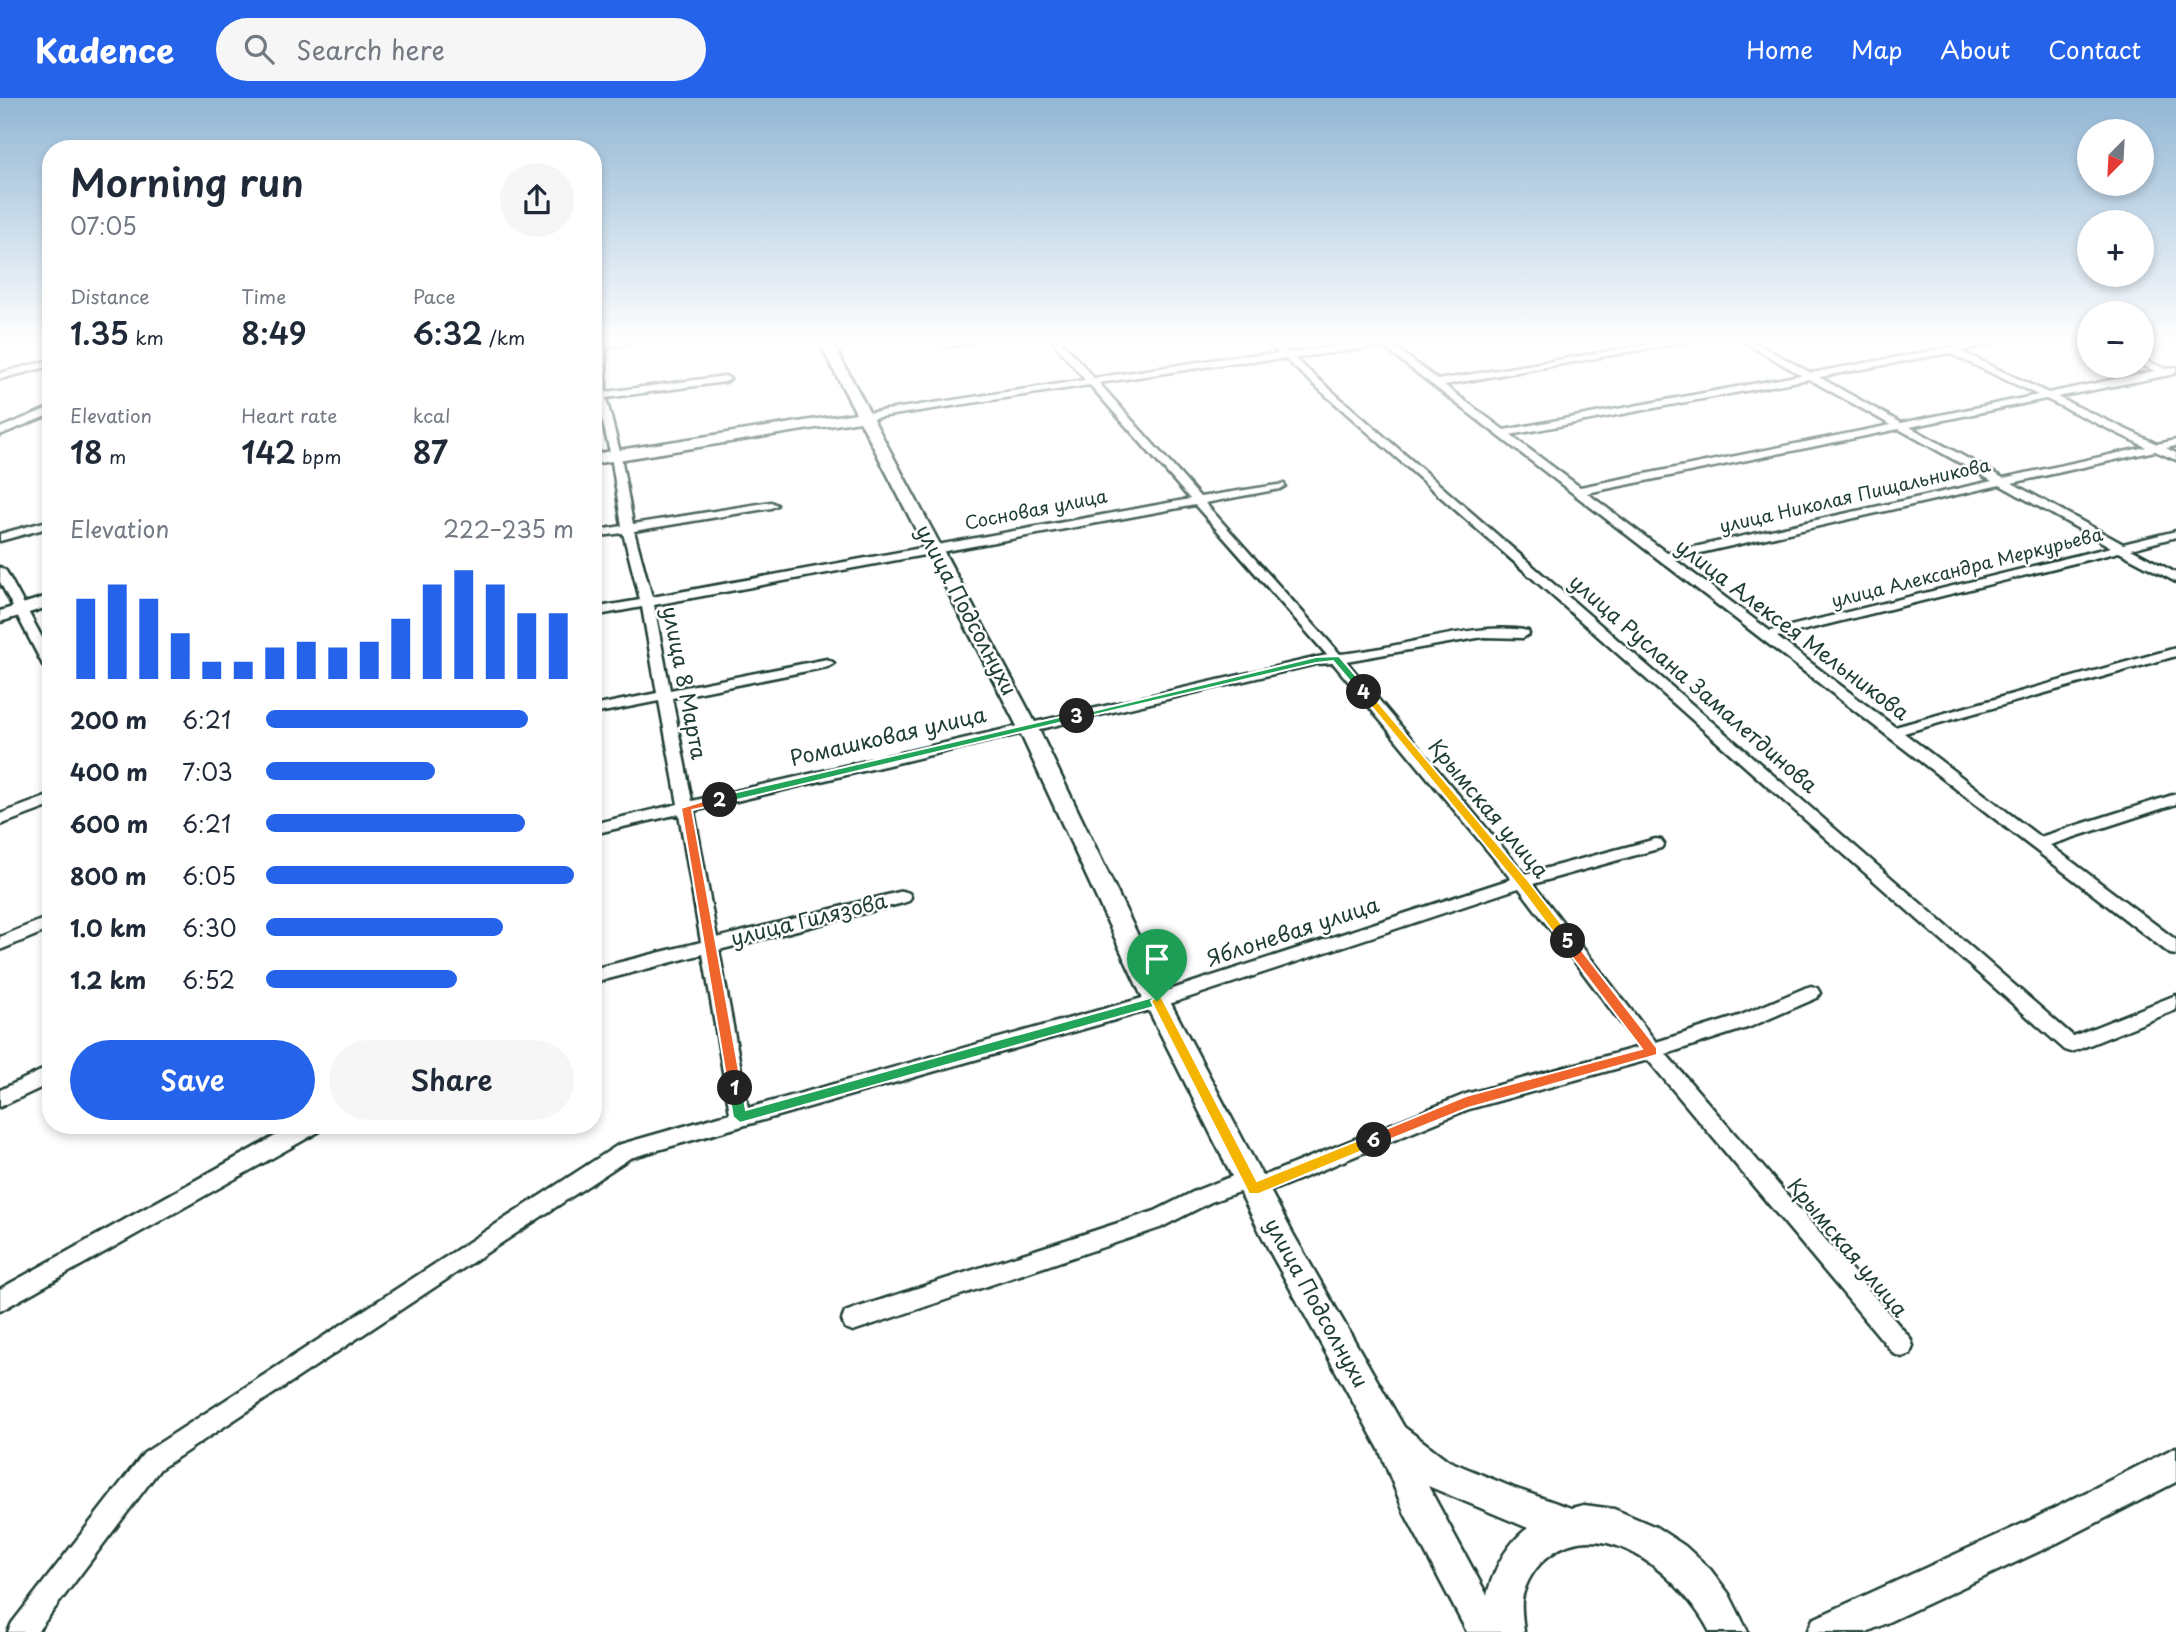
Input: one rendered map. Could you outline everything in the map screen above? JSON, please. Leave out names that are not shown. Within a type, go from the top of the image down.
[{"type":"street","points":[[0,432],[42,414]]},
{"type":"street","name":"улица 8 Марта","points":[[602,414],[616,456],[628,529],[647,602],[687,808],[740,1117]]},
{"type":"street","points":[[602,458],[882,414]]},
{"type":"street","name":"Крымская улица","points":[[1122,414],[1336,658],[1521,881],[1652,1051],[1902,1346]]},
{"type":"street","name":"улица Руслана Замалетдинова","points":[[1353,414],[2071,1045],[2176,1002]]},
{"type":"street","name":"улица Алексея Мельникова","points":[[1477,414],[2176,949]]},
{"type":"street","points":[[1502,433],[1609,414]]},
{"type":"street","points":[[1877,414],[2176,578]]},
{"type":"street","points":[[1578,491],[1959,414]]},
{"type":"street","points":[[2087,414],[2176,457]]},
{"type":"street","name":"улица Подсолнухи","points":[[867,416],[933,549],[1028,727],[1157,1001],[1280,1242],[1392,1439],[1416,1502],[1488,1632]]},
{"type":"street","name":"улица Николая Пищальникова","points":[[1665,557],[2176,443]]},
{"type":"street","name":"Сосновая улица","points":[[602,610],[1280,486]]},
{"type":"street","points":[[602,533],[771,505]]},
{"type":"street","points":[[0,538],[42,526]]},
{"type":"street","name":"улица Александра Меркурьева","points":[[1767,636],[2176,534]]},
{"type":"street","points":[[0,571],[42,650]]},
{"type":"street","points":[[0,617],[42,603]]},
{"type":"street","name":"Ромашковая улица","points":[[602,827],[1316,660],[1365,656],[1483,633],[1523,634]]},
{"type":"street","points":[[1893,732],[2176,652]]},
{"type":"street","points":[[602,708],[827,663]]},
{"type":"street","points":[[2038,843],[2176,799]]},
{"type":"street","points":[[0,820],[42,804]]},
{"type":"street","name":"Яблоневая улица","points":[[21,1632],[152,1461],[625,1151],[1157,1001],[1521,881],[1656,844]]},
{"type":"street","name":"улица Гилязова","points":[[602,974],[903,897]]},
{"type":"street","points":[[0,944],[42,926]]},
{"type":"street","points":[[853,1320],[1160,1219],[1204,1196],[1251,1184],[1466,1102],[1652,1051],[1744,1022],[1811,993]]},
{"type":"street","points":[[0,1099],[42,1078]]},
{"type":"street","points":[[0,1301],[297,1134]]},
{"type":"street","points":[[1392,1439],[1437,1473],[1513,1505],[1569,1525],[1603,1525],[1639,1535],[1673,1557],[1704,1588],[1730,1632]]},
{"type":"street","points":[[1826,1632],[2045,1531],[2176,1464]]},
{"type":"street","points":[[1505,1632],[1504,1601],[1516,1564],[1539,1539],[1569,1525]]},
{"type":"route","points":[[1336,658],[1521,881],[1652,1051],[1466,1102],[1254,1189],[1157,1001],[740,1117],[687,808],[1316,660],[1336,658]]}]
